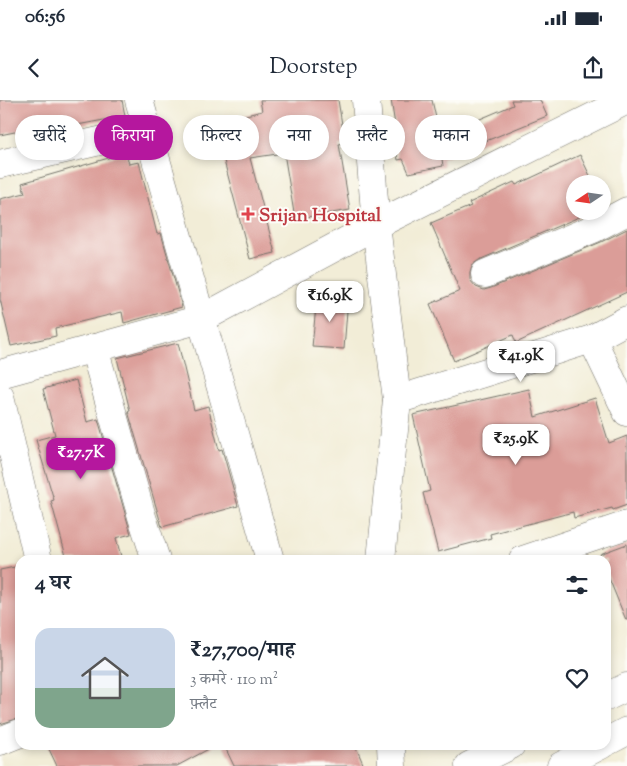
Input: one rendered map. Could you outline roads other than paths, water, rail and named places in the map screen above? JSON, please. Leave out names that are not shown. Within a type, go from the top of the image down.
[{"type":"street","points":[[139,100],[143,115]]},
{"type":"street","points":[[366,100],[376,225],[397,400],[382,555]]},
{"type":"street","points":[[0,374],[201,319],[376,225],[627,100]]},
{"type":"street","points":[[0,164],[94,142]]},
{"type":"street","points":[[156,160],[269,555]]},
{"type":"street","points":[[485,274],[595,228],[627,211]]},
{"type":"street","points":[[397,400],[592,339],[627,320]]},
{"type":"street","points":[[592,339],[627,412]]},
{"type":"street","points":[[94,348],[154,555]]},
{"type":"street","points":[[0,397],[37,555]]},
{"type":"street","points":[[539,555],[627,525]]},
{"type":"street","points":[[611,695],[627,687]]},
{"type":"street","points":[[611,739],[627,731]]},
{"type":"street","points":[[0,741],[15,736]]},
{"type":"street","points":[[391,750],[392,766]]},
{"type":"street","points":[[469,766],[501,750]]},
{"type":"street","points":[[570,759],[590,750]]},
{"type":"place","name":"Srijan Hospital","points":[[248,214]]}]
